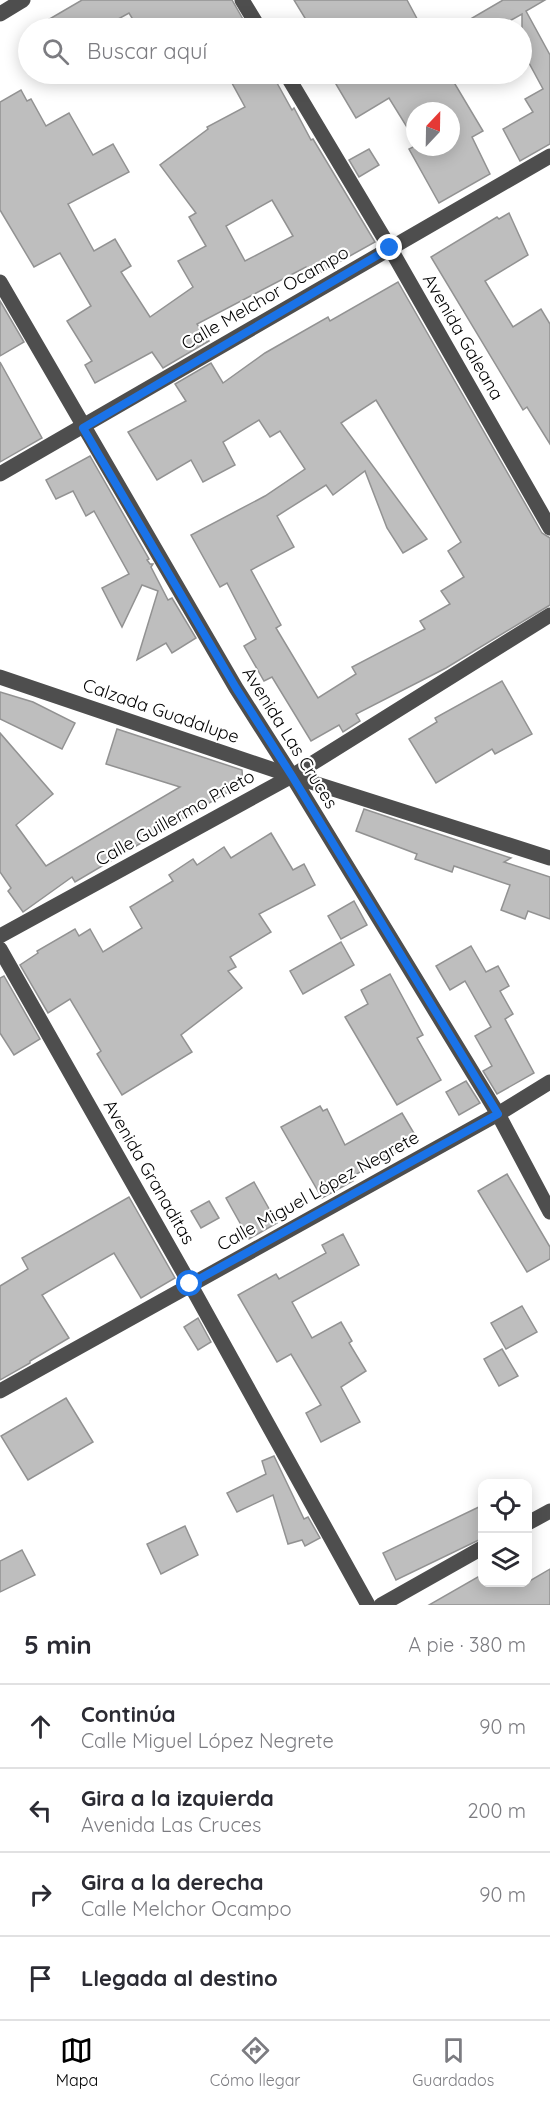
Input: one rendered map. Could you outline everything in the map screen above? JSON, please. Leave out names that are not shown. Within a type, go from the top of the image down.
[{"type":"street","points":[[0,14],[23,0]]},
{"type":"street","points":[[242,0],[253,18]]},
{"type":"street","name":"Avenida Galeana","points":[[292,84],[390,248],[550,528]]},
{"type":"street","name":"Calle Melchor Ocampo","points":[[0,474],[550,156]]},
{"type":"street","name":"Avenida Las Cruces","points":[[0,282],[236,688],[498,1114],[550,1212]]},
{"type":"street","name":"Calle Guillermo Prieto","points":[[0,936],[292,776],[550,615]]},
{"type":"street","name":"Calzada Guadalupe","points":[[0,678],[292,776],[550,858]]},
{"type":"street","name":"Avenida Granaditas","points":[[0,949],[190,1284],[368,1605]]},
{"type":"street","name":"Calle Miguel López Negrete","points":[[0,1391],[498,1114],[550,1082]]},
{"type":"street","points":[[532,1521],[550,1511]]},
{"type":"street","points":[[381,1605],[478,1551]]},
{"type":"building","points":[[82,0],[232,0],[242,18],[132,18],[129,13],[120,18],[51,18]]},
{"type":"building","points":[[294,0],[407,0],[417,18],[305,18]]},
{"type":"building","points":[[503,0],[545,0],[526,11],[530,18],[522,18],[522,14],[515,18],[472,18]]},
{"type":"building","points":[[532,22],[550,55],[550,144],[520,161],[503,129],[533,112],[525,99],[543,89],[532,69]]},
{"type":"building","points":[[232,84],[278,84],[375,242],[312,277],[306,267],[197,324],[209,341],[163,368],[152,352],[95,383],[85,365],[92,361],[67,321],[91,306],[60,253],[34,267],[0,210],[0,102],[21,90],[27,101],[31,99],[46,126],[69,113],[93,155],[113,144],[129,172],[68,204],[94,251],[115,239],[131,266],[121,272],[150,317],[193,287],[178,261],[206,246],[189,217],[196,213],[160,165],[208,129],[207,127],[245,107]],"holes":[[[272,200],[293,236],[245,261],[226,226]]]},
{"type":"building","points":[[336,84],[455,84],[483,131],[472,137],[490,174],[439,203],[413,156],[460,156],[460,102],[406,102],[406,125],[389,98],[356,118]]},
{"type":"building","points":[[369,149],[379,165],[359,177],[349,160]]},
{"type":"building","points":[[509,213],[528,255],[485,281],[513,327],[541,309],[550,324],[550,444],[527,407],[523,410],[431,257],[497,217],[499,219]]},
{"type":"building","points":[[398,282],[542,533],[550,538],[550,605],[446,668],[356,714],[360,721],[343,732],[339,725],[311,741],[272,677],[264,681],[244,646],[256,639],[227,583],[220,587],[191,535],[265,496],[305,469],[280,431],[270,437],[259,420],[223,442],[235,465],[203,482],[191,460],[157,480],[128,432],[186,401],[175,384],[211,363],[223,383],[265,353],[328,317],[330,321]],"holes":[[[376,400],[461,542],[448,551],[464,577],[441,591],[450,604],[420,621],[425,629],[352,667],[356,674],[318,698],[276,628],[281,625],[251,570],[294,547],[277,516],[326,485],[333,495],[365,471],[387,528],[403,553],[427,539],[341,423]]]},
{"type":"building","points":[[0,301],[24,342],[0,356]]},
{"type":"building","points":[[0,362],[42,438],[0,462]]},
{"type":"building","points":[[90,456],[149,559],[147,560],[153,564],[151,567],[168,600],[172,598],[196,638],[172,653],[166,643],[137,660],[158,591],[142,585],[122,627],[102,588],[129,574],[94,511],[86,516],[73,491],[56,499],[46,480]]},
{"type":"building","points":[[502,681],[532,734],[495,754],[492,749],[436,783],[409,739],[437,722],[435,718]]},
{"type":"building","points":[[0,692],[33,702],[75,723],[62,749],[0,719]]},
{"type":"building","points":[[117,729],[242,770],[243,783],[75,882],[72,877],[23,912],[8,891],[11,888],[0,872],[0,733],[53,794],[16,825],[46,866],[180,787],[106,764]]},
{"type":"building","points":[[364,809],[511,858],[504,862],[550,877],[550,919],[528,911],[525,919],[501,910],[510,885],[454,866],[452,872],[415,859],[417,854],[356,831]]},
{"type":"building","points":[[271,833],[293,870],[304,864],[315,885],[259,914],[271,932],[230,957],[236,967],[228,971],[242,988],[181,1035],[192,1052],[122,1095],[97,1054],[101,1051],[70,999],[48,1013],[20,965],[38,953],[37,951],[75,929],[79,936],[90,929],[103,952],[142,928],[130,907],[173,881],[169,875],[193,859],[197,865],[224,847],[231,858]]},
{"type":"building","points":[[354,901],[367,925],[341,939],[328,916]]},
{"type":"building","points":[[341,942],[354,965],[303,994],[290,971]]},
{"type":"building","points":[[471,946],[486,972],[498,966],[509,986],[500,991],[513,1014],[505,1019],[534,1073],[497,1094],[483,1071],[492,1066],[475,1036],[491,1027],[465,981],[450,990],[436,966]]},
{"type":"building","points":[[390,974],[423,1035],[417,1038],[441,1080],[397,1105],[345,1017],[368,1004],[361,990]]},
{"type":"building","points":[[4,976],[40,1039],[14,1055],[0,1033],[0,978]]},
{"type":"building","points":[[466,1081],[480,1103],[459,1115],[446,1092]]},
{"type":"building","points":[[320,1106],[323,1111],[327,1109],[345,1145],[402,1113],[418,1140],[351,1177],[353,1181],[322,1198],[281,1127]]},
{"type":"building","points":[[507,1174],[550,1247],[550,1259],[527,1272],[478,1191]]},
{"type":"building","points":[[254,1182],[277,1223],[249,1239],[226,1198]]},
{"type":"building","points":[[129,1197],[175,1278],[141,1298],[114,1253],[42,1295],[69,1338],[0,1380],[0,1286],[28,1269],[22,1258]]},
{"type":"building","points":[[209,1201],[219,1218],[201,1228],[191,1211]]},
{"type":"building","points":[[343,1234],[359,1265],[292,1302],[312,1338],[341,1322],[352,1341],[349,1343],[366,1371],[341,1387],[360,1422],[321,1442],[306,1413],[321,1405],[291,1354],[277,1362],[238,1295],[276,1274],[279,1279],[326,1253],[322,1245]]},
{"type":"building","points":[[522,1306],[537,1332],[506,1349],[491,1323]]},
{"type":"building","points":[[198,1318],[211,1342],[198,1350],[184,1327]]},
{"type":"building","points":[[502,1349],[518,1376],[499,1386],[484,1359]]},
{"type":"building","points":[[66,1398],[93,1442],[28,1480],[1,1436]]},
{"type":"building","points":[[274,1456],[304,1519],[308,1517],[320,1538],[305,1546],[302,1540],[288,1544],[273,1495],[237,1512],[227,1493],[266,1474],[262,1461]]},
{"type":"building","points":[[478,1507],[478,1540],[396,1580],[383,1553]]},
{"type":"building","points":[[185,1526],[198,1555],[161,1574],[147,1544]]},
{"type":"building","points":[[22,1550],[35,1575],[0,1592],[0,1561]]},
{"type":"building","points":[[550,1569],[550,1605],[429,1605],[478,1577],[478,1587],[532,1587],[532,1580]]},
{"type":"route","points":[[190,1284],[498,1114],[236,688],[83,428],[390,248]]}]
